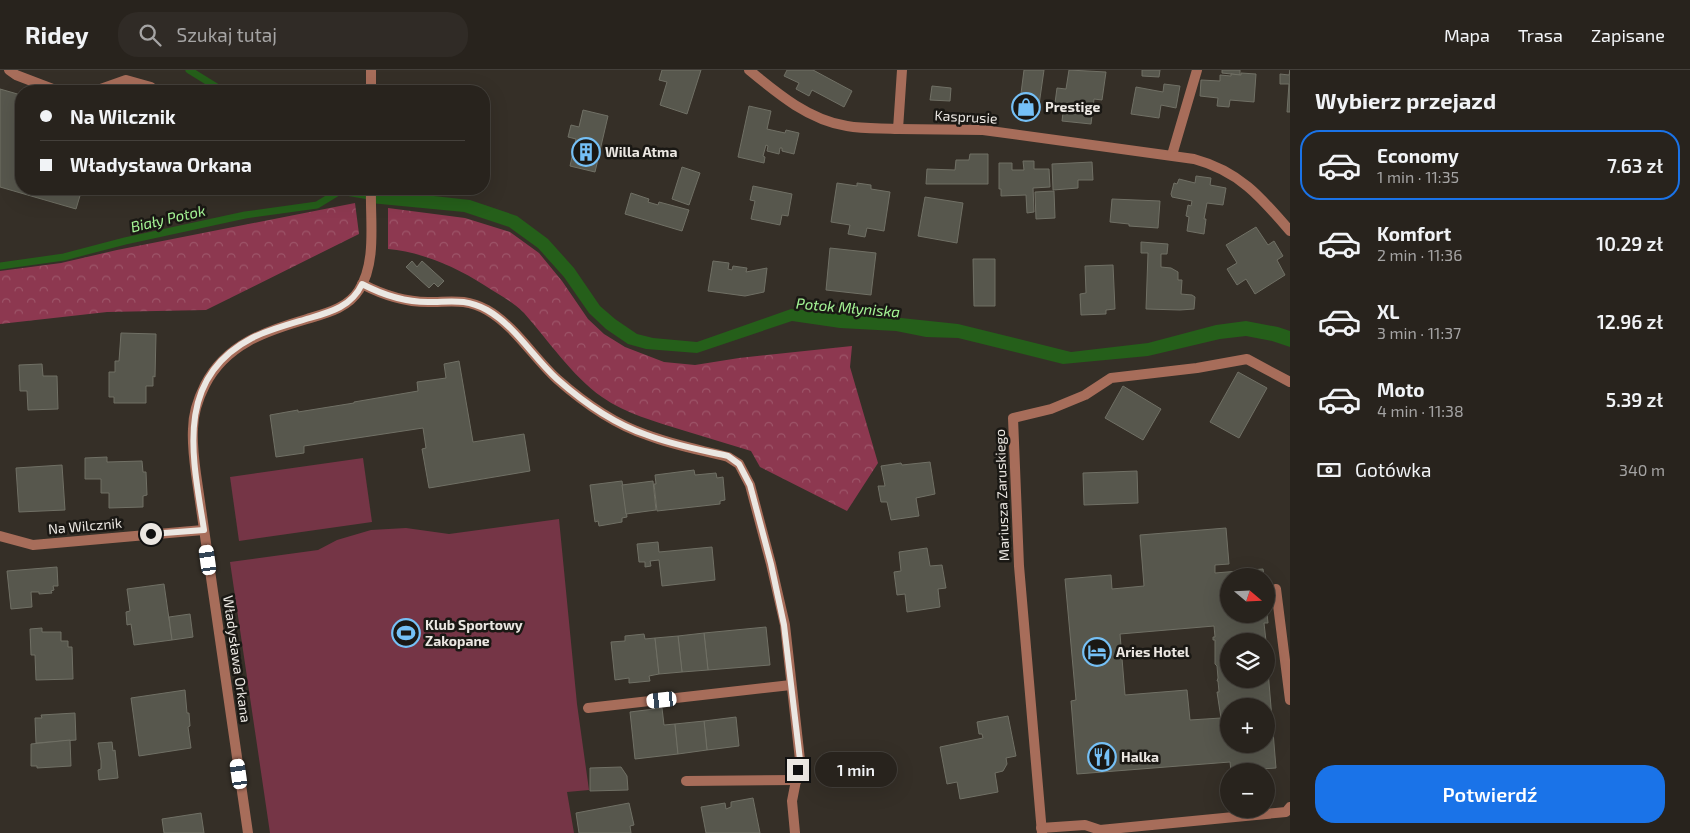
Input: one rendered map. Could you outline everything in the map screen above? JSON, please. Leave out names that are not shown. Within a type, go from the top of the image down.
[{"type":"street","points":[[8,70],[42,85]]},
{"type":"street","name":"Kasprusie","points":[[750,70],[793,103],[817,117],[846,126],[898,129],[961,128],[990,130],[1172,155],[1208,163],[1235,176],[1259,196],[1290,231]]},
{"type":"street","points":[[898,129],[902,70]]},
{"type":"street","points":[[1172,155],[1197,70]]},
{"type":"street","points":[[112,85],[126,80],[144,85]]},
{"type":"street","name":"Władysława Orkana","points":[[248,833],[196,474],[192,428],[194,413],[214,370],[229,353],[251,339],[340,308],[355,296],[362,284],[369,263],[370,195]]},
{"type":"street","points":[[362,284],[377,292],[399,299],[427,302],[456,300],[473,304],[503,322],[557,379],[617,423],[648,436],[728,456],[739,464],[750,485],[771,564],[784,625],[800,760],[792,801],[795,833]]},
{"type":"street","name":"Mariusza Zaruskiego","points":[[1042,830],[1018,566],[1013,418],[1051,409],[1085,396],[1111,378],[1197,368],[1247,358],[1290,382]]},
{"type":"street","name":"Na Wilcznik","points":[[0,536],[33,545],[204,530]]},
{"type":"street","points":[[1276,588],[1290,700]]},
{"type":"street","points":[[588,708],[791,685]]},
{"type":"street","points":[[686,781],[797,780]]},
{"type":"street","points":[[1042,830],[1085,825],[1099,832],[1286,812],[1290,807]]},
{"type":"green space","points":[[355,203],[359,234],[206,310],[107,312],[0,324],[0,271],[61,263],[117,250]]},
{"type":"green space","points":[[388,208],[465,218],[510,232],[539,253],[562,281],[588,319],[604,334],[625,347],[664,362],[695,365],[739,358],[852,346],[850,367],[878,463],[847,511],[760,467],[751,451],[630,413],[602,397],[581,379],[524,313],[510,301],[450,266],[413,253],[388,249]]},
{"type":"shaded area","points":[[371,195],[425,195],[470,200],[517,216],[548,239],[574,268],[600,306],[637,334],[653,338],[697,342],[791,309],[958,324],[1071,352],[1148,343],[1216,325],[1246,321],[1290,331],[1290,347],[1246,336],[1220,339],[1148,356],[1063,364],[958,338],[926,337],[896,331],[840,328],[792,321],[697,353],[646,349],[628,344],[606,329],[589,313],[564,277],[538,248],[509,227],[464,212],[370,203]]},
{"type":"shaded area","points":[[363,458],[372,522],[239,541],[230,477]]},
{"type":"shaded area","name":"Klub Sportowy Zakopane","points":[[559,519],[577,704],[589,790],[567,792],[574,833],[270,833],[230,562],[318,550],[337,540],[371,530],[406,528],[449,534]]},
{"type":"building","points":[[662,70],[701,70],[687,114],[660,105],[667,82],[659,80]]},
{"type":"building","points":[[787,70],[813,70],[852,91],[844,107],[812,90],[809,96],[796,89],[799,83],[784,76]]},
{"type":"building","points":[[1024,70],[1044,70],[1038,112],[1019,109]]},
{"type":"building","points":[[1069,70],[1106,72],[1102,100],[1094,99],[1091,124],[1062,121],[1064,104],[1055,103],[1057,88],[1066,89]]},
{"type":"building","points":[[1142,70],[1160,70],[1159,77],[1142,76]]},
{"type":"building","points":[[1222,70],[1240,70],[1240,75],[1222,73]]},
{"type":"building","points":[[1290,70],[1290,112],[1287,112],[1289,84],[1280,84],[1280,74],[1289,75]]},
{"type":"building","points":[[1241,73],[1256,74],[1254,102],[1230,100],[1229,107],[1217,106],[1218,98],[1200,96],[1201,80],[1220,81],[1220,75],[1231,76],[1231,74],[1241,75]]},
{"type":"building","points":[[1164,84],[1180,86],[1176,108],[1161,105],[1159,118],[1131,114],[1136,87],[1163,92]]},
{"type":"building","points":[[932,86],[951,88],[950,101],[930,100]]},
{"type":"building","points":[[0,89],[15,93],[15,191],[0,187]]},
{"type":"building","points":[[749,106],[771,111],[767,129],[785,133],[786,130],[799,133],[794,154],[782,151],[782,148],[780,148],[779,154],[767,151],[768,146],[766,145],[763,156],[765,157],[764,163],[738,157]]},
{"type":"building","name":"Willa Atma","points":[[583,110],[608,116],[595,172],[570,166],[576,139],[568,137],[571,125],[579,127]]},
{"type":"building","points":[[970,154],[988,154],[988,184],[926,184],[927,169],[955,170],[956,160],[969,160]]},
{"type":"building","points":[[1023,161],[1034,161],[1034,169],[1049,169],[1050,187],[1033,188],[1034,212],[1027,213],[1026,195],[1001,196],[1001,189],[999,189],[999,163],[1012,163],[1012,170],[1024,170]]},
{"type":"building","points":[[1092,162],[1093,180],[1078,180],[1078,188],[1053,190],[1052,164]]},
{"type":"building","points":[[682,167],[700,173],[689,205],[672,199]]},
{"type":"building","points":[[1196,176],[1211,178],[1210,185],[1226,188],[1223,205],[1207,203],[1204,234],[1187,231],[1189,217],[1186,216],[1188,205],[1191,206],[1192,201],[1172,197],[1171,194],[1174,183],[1177,184],[1179,179],[1195,183]]},
{"type":"building","points":[[837,183],[857,186],[857,183],[871,185],[871,189],[890,192],[884,231],[867,228],[865,237],[848,234],[850,225],[831,222]]},
{"type":"building","points":[[753,186],[792,194],[788,216],[782,215],[780,225],[751,219],[755,201],[750,200]]},
{"type":"building","points":[[1054,191],[1055,218],[1036,219],[1035,192]]},
{"type":"building","points":[[631,193],[649,199],[648,202],[658,205],[659,202],[689,210],[682,231],[625,214]]},
{"type":"building","points":[[28,195],[80,195],[76,209]]},
{"type":"building","points":[[925,197],[963,203],[957,243],[918,236]]},
{"type":"building","points":[[1112,199],[1160,201],[1158,228],[1129,226],[1129,224],[1110,222]]},
{"type":"building","points":[[1256,227],[1268,245],[1274,241],[1283,256],[1277,260],[1285,275],[1255,294],[1246,279],[1237,285],[1227,269],[1237,263],[1226,245]]},
{"type":"building","points":[[1141,242],[1168,244],[1167,254],[1161,254],[1161,267],[1171,268],[1178,272],[1178,280],[1182,280],[1181,294],[1195,297],[1194,309],[1146,309],[1148,253],[1141,253]]},
{"type":"building","points":[[830,248],[876,253],[871,295],[826,290]]},
{"type":"building","points":[[973,259],[995,259],[995,306],[974,306]]},
{"type":"building","points":[[412,261],[417,267],[422,261],[444,281],[438,287],[434,283],[429,288],[406,267]]},
{"type":"building","points":[[713,261],[729,263],[728,269],[732,270],[733,266],[747,268],[746,272],[767,268],[764,292],[745,296],[708,291]]},
{"type":"building","points":[[1113,265],[1115,309],[1106,310],[1106,314],[1081,315],[1080,294],[1086,293],[1085,266]]},
{"type":"building","points":[[121,333],[156,334],[155,377],[153,376],[153,386],[146,386],[146,403],[114,403],[114,397],[109,397],[109,372],[115,372],[115,361],[119,361]]},
{"type":"building","points":[[459,361],[473,442],[524,434],[530,471],[429,488],[422,449],[426,448],[423,428],[304,446],[304,453],[276,457],[270,415],[354,403],[418,391],[417,382],[446,378],[444,364]]},
{"type":"building","points":[[42,364],[43,376],[57,376],[58,409],[28,410],[27,391],[20,391],[19,365]]},
{"type":"building","points":[[1238,372],[1267,388],[1239,438],[1210,422]]},
{"type":"building","points":[[1123,386],[1161,409],[1143,440],[1105,418]]},
{"type":"building","points":[[107,457],[107,462],[142,461],[143,472],[146,472],[147,495],[143,496],[143,507],[109,508],[109,493],[101,493],[101,479],[85,479],[85,458]]},
{"type":"building","points":[[930,462],[935,494],[916,498],[919,516],[891,520],[887,502],[881,502],[878,486],[885,486],[881,466]]},
{"type":"building","points":[[62,465],[65,510],[19,512],[16,468]]},
{"type":"building","points":[[694,470],[695,475],[716,473],[717,478],[723,477],[725,500],[720,501],[720,504],[657,511],[655,475]]},
{"type":"building","points":[[1137,471],[1138,503],[1084,505],[1083,473]]},
{"type":"building","points":[[622,481],[627,517],[622,518],[622,522],[599,526],[598,521],[595,522],[590,485]]},
{"type":"building","points":[[653,481],[656,510],[626,514],[622,485]]},
{"type":"building","name":"Aries Hotel","points":[[1226,528],[1229,564],[1215,565],[1215,573],[1220,573],[1220,623],[1264,623],[1265,633],[1220,633],[1220,688],[1269,688],[1270,698],[1220,698],[1220,712],[1217,692],[1219,692],[1217,666],[1215,664],[1215,640],[1213,640],[1213,637],[1215,637],[1214,626],[1120,634],[1125,695],[1187,690],[1190,720],[1220,718],[1220,753],[1275,753],[1276,768],[1275,763],[1230,762],[1077,774],[1071,701],[1076,700],[1065,579],[1111,575],[1112,589],[1144,586],[1140,535]]},
{"type":"building","points":[[658,542],[659,552],[712,547],[715,580],[662,586],[659,560],[650,561],[651,566],[645,567],[645,562],[639,562],[637,544]]},
{"type":"building","points":[[927,548],[930,566],[942,565],[946,588],[938,589],[940,607],[907,612],[905,594],[897,595],[894,572],[901,571],[899,552]]},
{"type":"building","points":[[57,567],[58,586],[53,586],[54,590],[51,591],[52,593],[39,594],[39,592],[31,592],[32,607],[11,609],[7,571]]},
{"type":"building","points":[[164,584],[172,640],[134,645],[131,624],[127,625],[126,612],[130,611],[127,589]]},
{"type":"building","points":[[190,614],[193,637],[172,640],[169,617]]},
{"type":"building","points":[[766,627],[770,665],[708,670],[704,633]]},
{"type":"building","points":[[42,628],[42,632],[61,632],[61,641],[68,641],[68,647],[72,647],[73,679],[36,680],[35,655],[31,655],[30,629]]},
{"type":"building","points":[[704,633],[708,670],[682,672],[678,636]]},
{"type":"building","points":[[644,634],[645,639],[655,638],[659,674],[649,676],[650,681],[629,683],[629,678],[615,680],[611,642],[625,641],[625,636]]},
{"type":"building","points":[[678,636],[682,672],[659,674],[655,638]]},
{"type":"building","points":[[185,690],[187,713],[189,713],[190,726],[188,727],[191,748],[139,756],[131,698]]},
{"type":"building","points":[[662,708],[664,725],[675,724],[678,754],[635,759],[630,712]]},
{"type":"building","points":[[75,713],[76,740],[36,743],[35,718],[42,718],[41,715]]},
{"type":"building","points":[[1008,716],[1016,756],[1006,758],[1007,764],[1003,771],[995,773],[998,792],[960,799],[957,782],[947,784],[940,747],[983,738],[982,734],[979,734],[977,722]]},
{"type":"building","points":[[736,717],[739,746],[707,750],[704,721]]},
{"type":"building","points":[[704,721],[707,750],[678,754],[675,724]]},
{"type":"building","points":[[70,740],[71,766],[37,768],[37,766],[31,766],[31,744]]},
{"type":"building","points":[[112,742],[113,751],[115,750],[118,778],[99,780],[98,770],[101,769],[101,761],[98,743]]},
{"type":"building","points":[[621,767],[627,776],[628,790],[590,791],[590,768]]},
{"type":"building","points":[[753,798],[760,833],[706,833],[701,807],[725,803],[726,809],[731,807],[731,802]]},
{"type":"building","points":[[629,803],[634,825],[630,826],[631,833],[579,833],[576,813]]},
{"type":"building","points":[[201,813],[204,833],[164,833],[162,819]]},
{"type":"waterway","name":"Potok Młyniska","points":[[189,70],[213,85]]},
{"type":"waterway","name":"Biały Potok","points":[[0,266],[64,257],[125,241],[245,215],[317,205],[333,195]]},
{"type":"waterway","name":"Potok Młyniska","points":[[363,195],[375,197]]},
{"type":"place","name":"Prestige","points":[[1026,107]]},
{"type":"place","name":"Willa Atma","points":[[586,152]]},
{"type":"place","name":"Klub Sportowy Zakopane","points":[[406,633]]},
{"type":"place","name":"Aries Hotel","points":[[1097,652]]},
{"type":"place","name":"Halka","points":[[1102,757]]},
{"type":"route","points":[[151,534],[204,530],[193,442],[194,413],[202,391],[214,370],[229,353],[260,335],[340,308],[355,296],[362,284],[386,296],[399,299],[427,302],[456,300],[473,304],[488,311],[503,322],[557,379],[617,423],[648,436],[728,456],[739,464],[750,485],[771,564],[784,625],[800,760],[798,770]]}]
